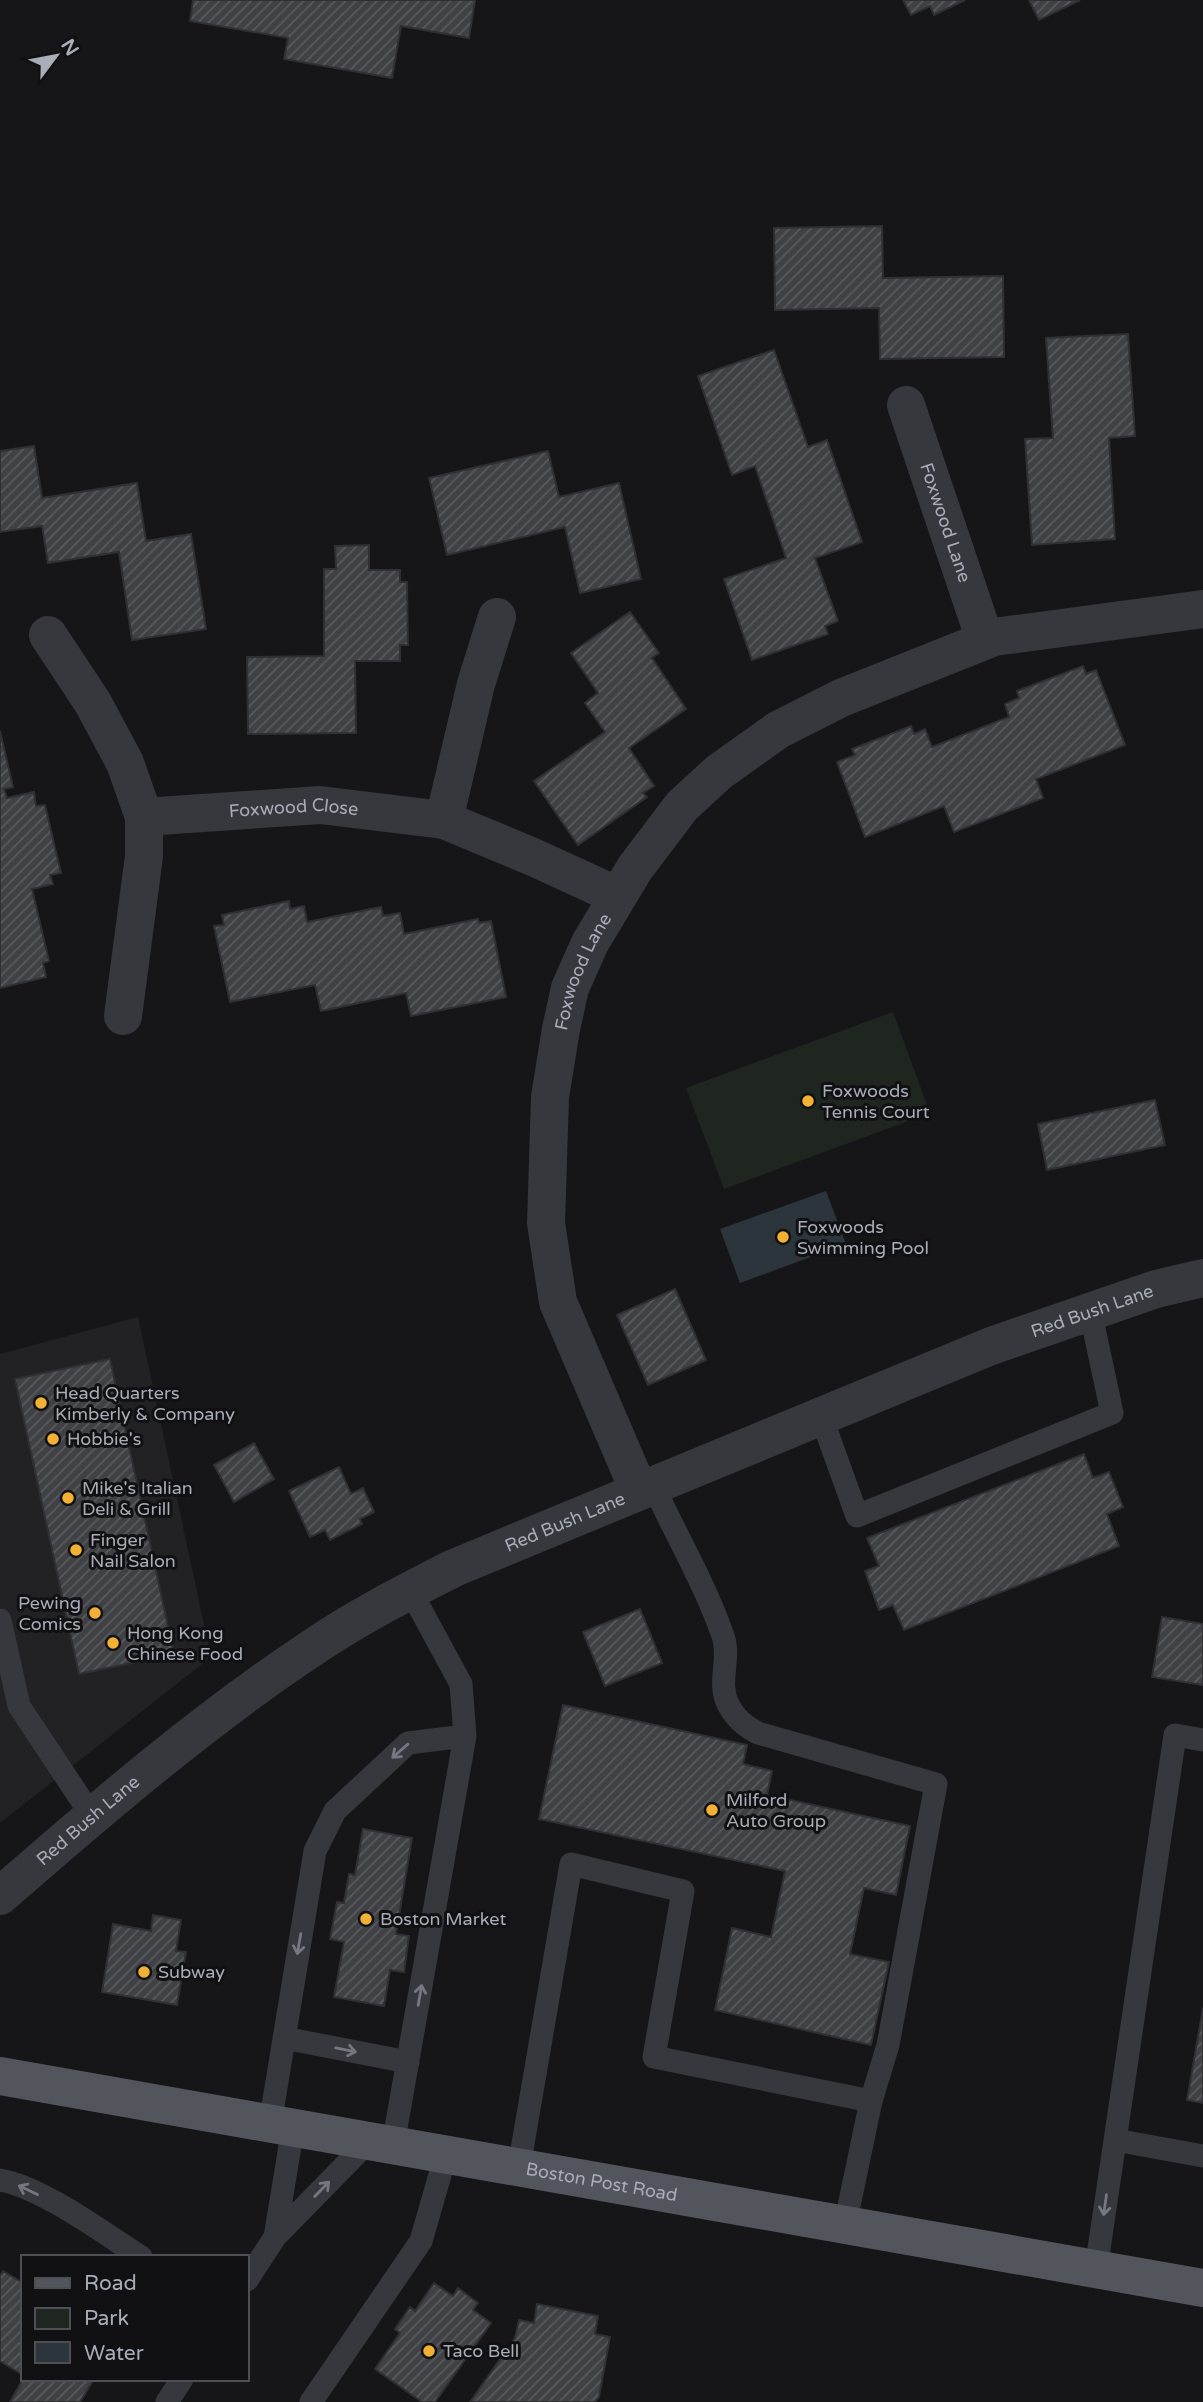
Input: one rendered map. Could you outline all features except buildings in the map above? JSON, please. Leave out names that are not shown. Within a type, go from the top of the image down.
[{"type":"main road","name":"Boston Post Road","points":[[0,2076],[1203,2288]]},
{"type":"street","name":"Foxwood Lane","points":[[906,405],[985,640]]},
{"type":"street","name":"Foxwood Lane","points":[[646,1488],[558,1302],[546,1223],[550,1097],[570,988],[585,955],[635,868],[682,806],[719,772],[778,730],[841,698],[994,637],[1203,608]]},
{"type":"street","points":[[444,820],[476,684],[497,617]]},
{"type":"street","points":[[48,635],[93,703],[125,763],[144,817],[144,856],[123,1016]]},
{"type":"street","name":"Foxwood Close","points":[[144,817],[320,805],[444,820],[618,896]]},
{"type":"street","name":"Red Bush Lane","points":[[0,1896],[92,1816],[213,1719],[316,1645],[410,1590],[454,1568],[991,1346],[1090,1310],[1156,1289],[1203,1278]]},
{"type":"lane","points":[[821,1416],[858,1516],[1112,1413],[1090,1310]]},
{"type":"lane","points":[[646,1488],[711,1607],[724,1639],[726,1666],[723,1687],[727,1703],[741,1724],[758,1733],[936,1784],[888,2045],[871,2101],[845,2225]]},
{"type":"lane","points":[[248,2278],[275,2237],[381,2143],[408,2062],[465,1736],[461,1684],[410,1590]]},
{"type":"lane","points":[[0,1620],[19,1706],[92,1816]]},
{"type":"lane","points":[[1096,2269],[1175,1735],[1203,1740]]},
{"type":"lane","points":[[275,2237],[284,2038],[315,1851],[335,1811],[408,1743],[465,1736]]},
{"type":"lane","points":[[519,2167],[571,1864],[683,1891],[654,2057],[871,2101]]},
{"type":"lane","points":[[284,2038],[408,2062]]},
{"type":"lane","points":[[1115,2140],[1203,2156]]},
{"type":"lane","points":[[311,2402],[421,2241],[446,2154]]},
{"type":"lane","points":[[0,2180],[12,2182],[55,2203],[139,2255]]},
{"type":"lane","points":[[167,2402],[181,2381]]},
{"type":"shaded area","points":[[138,1317],[211,1657],[0,1823],[0,1354]]},
{"type":"green space","name":"Foxwoods Tennis Court","points":[[893,1012],[930,1113],[724,1189],[686,1088]]},
{"type":"water","name":"Foxwoods Swimming Pool","points":[[826,1191],[846,1244],[740,1283],[720,1229]]},
{"type":"place","name":"Foxwoods Tennis Court","points":[[808,1101]]},
{"type":"place","name":"Foxwoods Swimming Pool","points":[[783,1237]]},
{"type":"place","name":"Head Quarters Kimberly & Company","points":[[41,1403]]},
{"type":"place","name":"Hobbie's","points":[[53,1439]]},
{"type":"place","name":"Mike's Italian Deli & Grill","points":[[68,1498]]},
{"type":"place","name":"Finger Nail Salon","points":[[76,1550]]},
{"type":"place","name":"Pewing Comics","points":[[95,1613]]},
{"type":"place","name":"Hong Kong Chinese Food","points":[[113,1643]]},
{"type":"place","name":"Milford Auto Group","points":[[712,1810]]},
{"type":"place","name":"Boston Market","points":[[366,1919]]},
{"type":"place","name":"Subway","points":[[144,1972]]},
{"type":"place","name":"Taco Bell","points":[[429,2351]]}]
